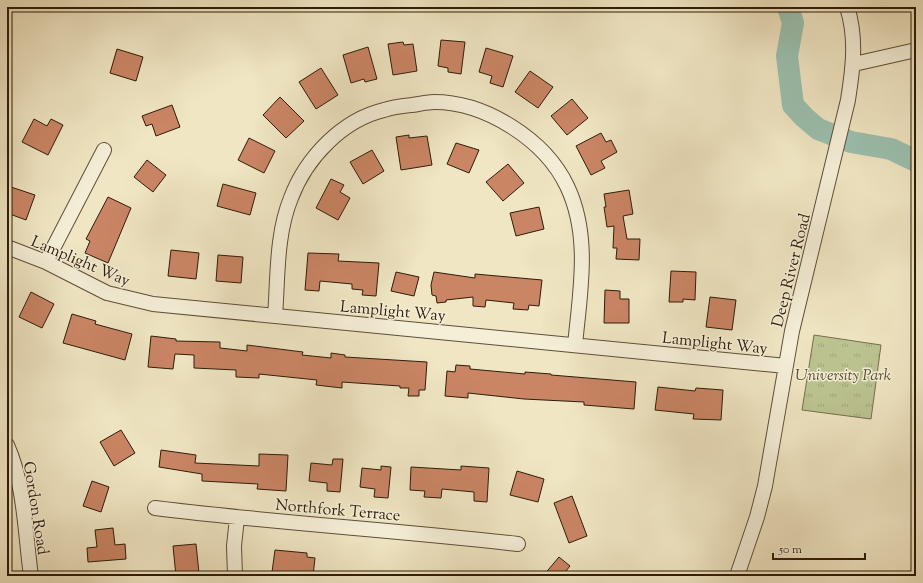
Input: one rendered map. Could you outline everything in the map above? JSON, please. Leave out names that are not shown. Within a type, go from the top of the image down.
[{"type":"street","name":"Deep River Road","points":[[737,576],[758,517],[765,486],[792,331],[848,100],[854,64],[852,29],[847,7]]},
{"type":"street","points":[[854,64],[916,50]]},
{"type":"street","points":[[274,316],[284,218],[291,197],[303,173],[333,138],[357,122],[383,110],[434,102],[464,106],[508,123],[525,134],[541,149],[554,164],[564,180],[576,208],[583,258],[575,345]]},
{"type":"street","points":[[46,262],[104,150]]},
{"type":"street","name":"Lamplight Way","points":[[7,247],[46,262],[107,293],[131,300],[175,307],[786,366]]},
{"type":"street","name":"Gordon Road","points":[[7,445],[16,468],[20,487],[31,576]]},
{"type":"street","name":"Northfork Terrace","points":[[155,508],[237,518],[435,534],[518,544]]},
{"type":"street","points":[[235,576],[234,546],[237,518]]},
{"type":"green space","name":"University Park","points":[[814,335],[881,345],[871,419],[802,410]]},
{"type":"building","points":[[441,40],[465,42],[461,74],[448,72],[448,68],[438,66]]},
{"type":"building","points":[[403,42],[404,45],[413,44],[417,71],[393,75],[388,44]]},
{"type":"building","points":[[368,47],[377,79],[365,82],[364,79],[351,83],[343,55]]},
{"type":"building","points":[[486,48],[513,56],[503,87],[490,83],[492,76],[479,72]]},
{"type":"building","points":[[117,49],[143,57],[136,81],[110,73]]},
{"type":"building","points":[[321,68],[338,95],[316,109],[299,82]]},
{"type":"building","points":[[530,71],[553,87],[538,108],[515,92]]},
{"type":"building","points":[[280,97],[304,121],[286,138],[263,115]]},
{"type":"building","points":[[572,99],[588,118],[567,135],[551,116]]},
{"type":"building","points":[[172,105],[180,127],[156,136],[152,124],[146,126],[142,116]]},
{"type":"building","points":[[34,119],[47,126],[51,119],[63,125],[48,155],[22,142]]},
{"type":"building","points":[[601,133],[606,142],[611,140],[617,152],[601,161],[605,168],[591,175],[576,146]]},
{"type":"building","points":[[409,135],[409,138],[427,136],[432,165],[401,170],[396,137]]},
{"type":"building","points":[[249,138],[275,151],[264,173],[238,160]]},
{"type":"building","points":[[456,143],[479,150],[469,173],[447,164]]},
{"type":"building","points":[[372,150],[384,171],[363,184],[350,162]]},
{"type":"building","points":[[147,160],[166,175],[153,192],[134,177]]},
{"type":"building","points":[[508,164],[524,183],[503,201],[486,182]]},
{"type":"building","points":[[331,179],[344,185],[340,192],[350,198],[338,220],[316,208]]},
{"type":"building","points":[[223,184],[256,193],[250,215],[217,206]]},
{"type":"building","points":[[11,187],[35,195],[26,220],[7,213],[7,198]]},
{"type":"building","points":[[629,190],[633,214],[623,216],[627,239],[640,239],[639,260],[616,259],[617,248],[613,248],[614,226],[607,227],[604,207],[606,207],[604,194]]},
{"type":"building","points":[[108,197],[131,208],[108,263],[85,253],[90,241],[86,239]]},
{"type":"building","points":[[539,207],[544,229],[516,236],[510,213]]},
{"type":"building","points":[[171,250],[199,253],[196,279],[168,276]]},
{"type":"building","points":[[308,253],[339,254],[338,261],[379,263],[376,296],[362,295],[363,290],[352,289],[352,284],[320,281],[319,291],[305,290]]},
{"type":"building","points":[[218,255],[243,257],[241,283],[216,281]]},
{"type":"building","points":[[671,271],[696,272],[695,300],[683,299],[683,302],[669,302]]},
{"type":"building","points":[[396,272],[419,277],[414,296],[391,291]]},
{"type":"building","points":[[434,272],[475,278],[475,274],[542,280],[539,306],[529,305],[528,310],[513,309],[514,303],[486,300],[485,307],[473,306],[473,297],[446,300],[446,302],[437,303],[436,296],[432,295],[431,285]]},
{"type":"building","points":[[605,290],[620,291],[620,299],[629,299],[629,323],[604,323]]},
{"type":"building","points":[[31,292],[54,304],[42,328],[19,317]]},
{"type":"building","points":[[710,297],[736,300],[732,330],[706,327]]},
{"type":"building","points":[[72,314],[96,321],[95,324],[132,334],[125,360],[63,343]]},
{"type":"building","points":[[151,336],[176,339],[176,341],[220,342],[220,348],[247,351],[247,345],[303,352],[302,355],[331,358],[331,353],[345,355],[345,357],[427,362],[425,390],[419,390],[419,396],[408,396],[409,388],[400,388],[400,386],[342,382],[342,388],[316,385],[317,380],[259,374],[259,378],[236,377],[236,370],[194,368],[194,355],[175,354],[173,369],[148,367]]},
{"type":"building","points":[[456,365],[470,366],[470,369],[525,374],[525,372],[551,374],[636,382],[634,409],[584,405],[584,402],[524,399],[468,393],[468,398],[445,396],[447,371],[455,372]]},
{"type":"building","points":[[658,387],[695,391],[696,388],[723,390],[721,420],[693,419],[694,414],[655,410]]},
{"type":"building","points":[[121,430],[135,453],[114,466],[100,442]]},
{"type":"building","points":[[161,450],[196,455],[195,463],[259,466],[259,454],[288,455],[286,491],[257,489],[258,484],[202,481],[202,474],[159,467]]},
{"type":"building","points":[[333,459],[343,459],[340,492],[327,491],[327,483],[309,481],[311,463],[332,465]]},
{"type":"building","points":[[381,466],[391,467],[388,498],[374,497],[375,489],[360,487],[362,468],[381,470]]},
{"type":"building","points":[[461,466],[489,468],[487,502],[474,501],[474,492],[442,489],[441,498],[424,497],[425,491],[410,490],[411,467],[461,470]]},
{"type":"building","points":[[517,471],[544,479],[538,502],[510,495]]},
{"type":"building","points":[[92,481],[109,487],[101,512],[83,506]]},
{"type":"building","points":[[572,496],[587,536],[569,543],[554,503]]},
{"type":"building","points":[[113,528],[115,545],[125,544],[126,559],[88,562],[87,548],[97,547],[95,530]]},
{"type":"building","points":[[196,544],[199,573],[176,576],[173,546]]},
{"type":"building","points":[[275,550],[307,553],[307,557],[315,558],[313,576],[272,572]]},
{"type":"building","points":[[559,557],[570,566],[562,576],[543,576]]},
{"type":"waterway","points":[[788,7],[793,23],[787,56],[793,105],[818,129],[851,142],[891,149],[916,161]]}]
